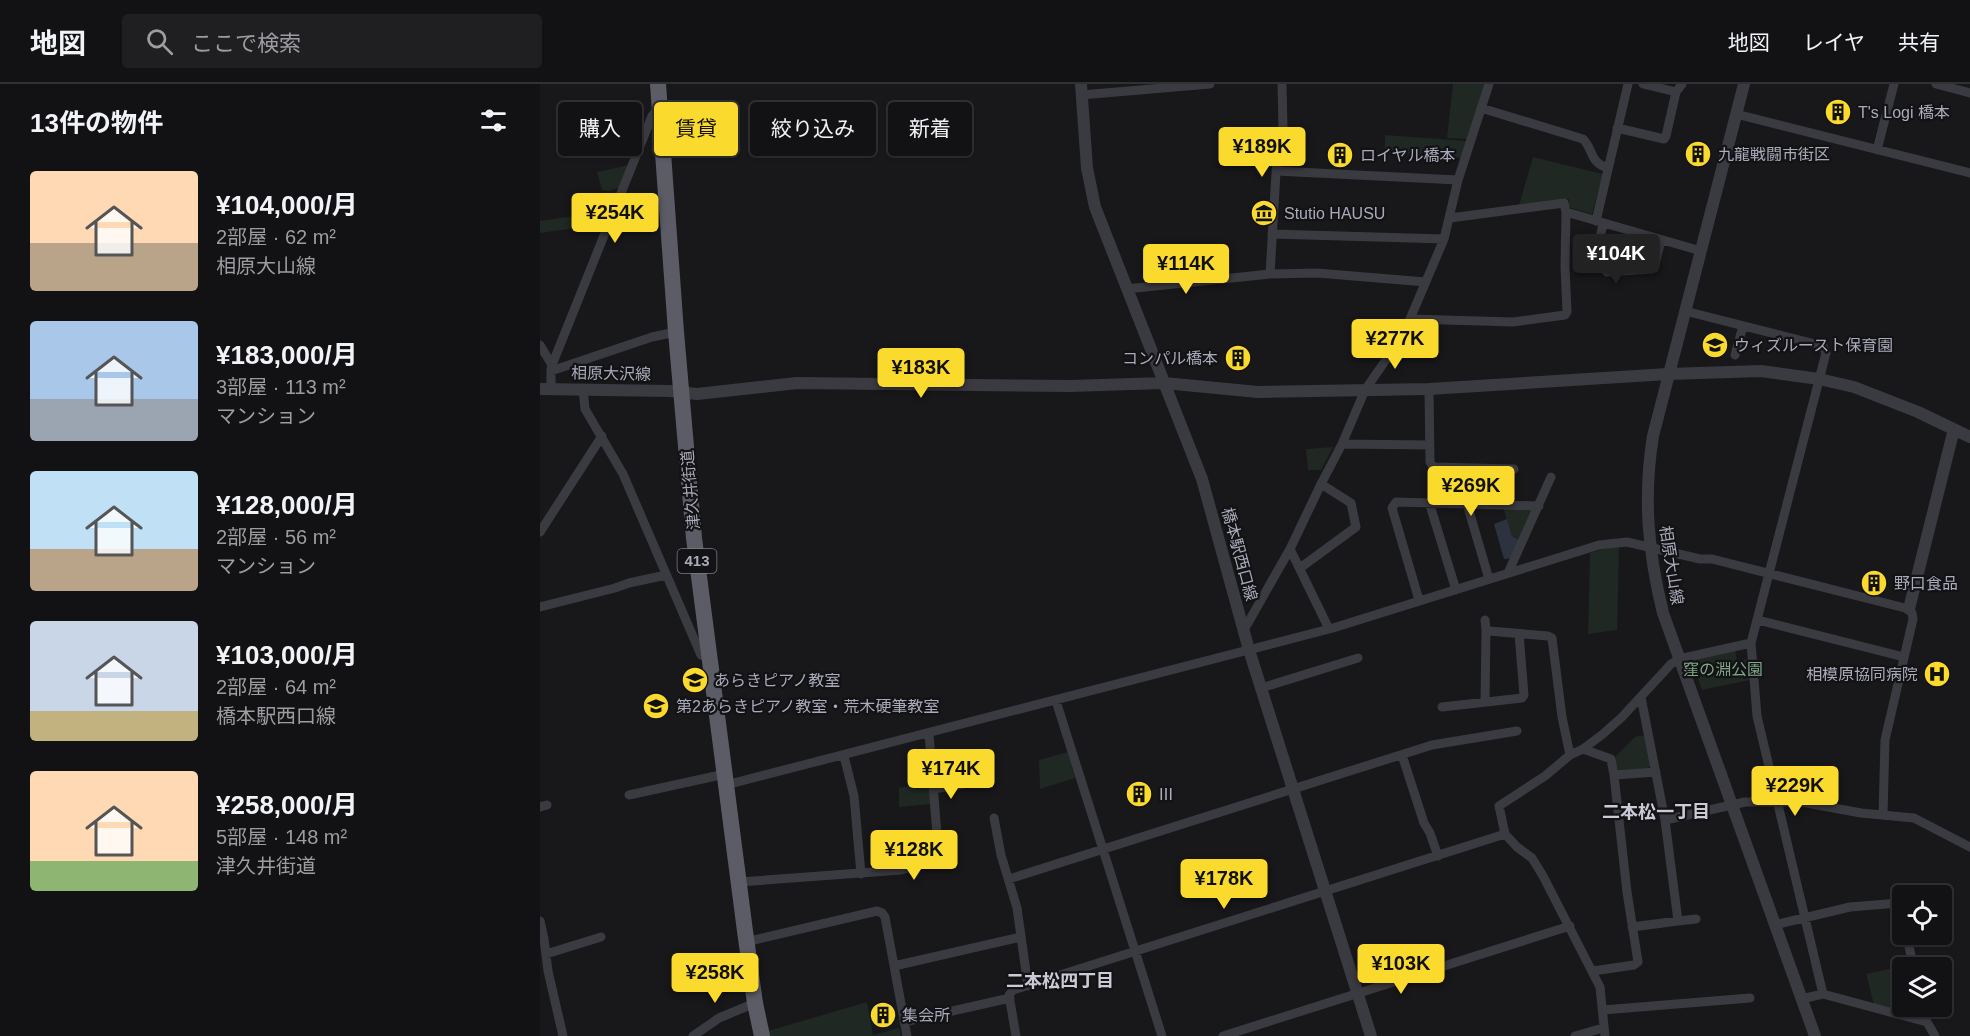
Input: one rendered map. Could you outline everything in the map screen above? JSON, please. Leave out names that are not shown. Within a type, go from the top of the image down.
[{"type":"highway","name":"津久井街道","points":[[658,84],[660,102]]},
{"type":"highway","name":"津久井街道","points":[[663,156],[694,538],[746,942],[762,1036]]},
{"type":"street","points":[[1081,90],[1210,84]]},
{"type":"street","points":[[1270,274],[1278,138],[1283,126],[1282,84]]},
{"type":"street","points":[[1244,630],[1290,549],[1342,444],[1365,390],[1390,354],[1410,319],[1444,239],[1458,180],[1488,84]]},
{"type":"street","points":[[1628,84],[1608,168],[1599,222],[1601,266],[1606,272],[1652,269],[1661,240]]},
{"type":"street","points":[[1617,128],[1664,139],[1666,136],[1679,88],[1643,84]]},
{"type":"street","name":"相原大山線","points":[[1744,84],[1653,436],[1647,496],[1649,546],[1663,613],[1815,1036]]},
{"type":"street","points":[[1876,150],[1894,84]]},
{"type":"street","points":[[1936,84],[1970,93]]},
{"type":"street","name":"橋本駅西口線","points":[[1081,90],[1087,168],[1100,223],[1202,479],[1249,650],[1371,1036]]},
{"type":"street","points":[[1481,108],[1583,139],[1588,144],[1594,160],[1608,168]]},
{"type":"street","points":[[546,389],[552,368],[654,114]]},
{"type":"street","points":[[1736,114],[1970,173]]},
{"type":"street","points":[[1276,171],[1458,180]]},
{"type":"street","points":[[1410,319],[1513,322],[1565,315],[1567,312],[1565,205],[1561,203],[1450,218]]},
{"type":"street","points":[[1566,212],[1701,250]]},
{"type":"street","points":[[1272,234],[1444,239]]},
{"type":"street","points":[[1126,288],[1270,274],[1317,273],[1426,282]]},
{"type":"street","points":[[1685,311],[1825,347],[1826,352],[1751,642],[1757,716],[1823,994]]},
{"type":"street","points":[[1735,355],[1743,326]]},
{"type":"street","points":[[552,368],[651,337],[676,332]]},
{"type":"street","points":[[540,345],[552,368]]},
{"type":"street","name":"相原大沢線","points":[[546,389],[697,394],[797,382],[1070,386],[1164,383],[1258,393],[1429,389],[1668,374],[1761,371],[1819,379],[1854,387],[1970,437]]},
{"type":"street","points":[[583,389],[585,409],[623,474],[701,656],[710,657]]},
{"type":"street","points":[[1429,389],[1430,462],[1433,467],[1514,469]]},
{"type":"street","points":[[1909,609],[1954,429]]},
{"type":"street","points":[[540,532],[602,436]]},
{"type":"street","points":[[1342,444],[1430,445]]},
{"type":"street","points":[[1508,573],[1551,477]]},
{"type":"street","points":[[1300,568],[1356,527],[1350,503],[1321,484]]},
{"type":"street","points":[[1419,600],[1392,508],[1393,504],[1400,501],[1539,506]]},
{"type":"street","points":[[1429,502],[1455,590]]},
{"type":"street","points":[[1467,504],[1490,579]]},
{"type":"street","points":[[629,795],[844,756],[1329,629],[1508,573],[1611,543],[1627,542],[1700,559],[1712,559],[1909,609],[1913,619],[1885,740],[1883,815]]},
{"type":"street","points":[[1290,549],[1329,629]]},
{"type":"street","points":[[540,607],[666,575]]},
{"type":"street","points":[[1758,620],[1905,657]]},
{"type":"street","points":[[1485,702],[1486,625],[1519,634],[1552,638],[1562,717],[1570,755]]},
{"type":"street","points":[[1442,707],[1520,699],[1523,696],[1519,634]]},
{"type":"street","points":[[1575,1036],[1604,1032],[1600,987],[1570,926],[1532,858],[1505,834],[1499,806],[1545,776],[1570,755],[1583,749],[1622,717],[1671,664],[1679,659],[1751,642]]},
{"type":"street","points":[[1261,688],[1358,658]]},
{"type":"street","points":[[1641,697],[1665,820],[1678,921]]},
{"type":"street","points":[[1056,701],[1162,1036]]},
{"type":"street","points":[[1009,879],[1442,743],[1517,731]]},
{"type":"street","points":[[738,882],[902,870],[939,860],[929,734]]},
{"type":"street","points":[[1583,749],[1611,759],[1626,892],[1638,960],[1636,964],[1593,971]]},
{"type":"street","points":[[1402,755],[1424,823],[1438,856]]},
{"type":"street","points":[[844,756],[854,796],[861,874]]},
{"type":"street","points":[[1614,775],[1656,771]]},
{"type":"street","points":[[934,789],[964,784]]},
{"type":"street","points":[[1665,820],[1744,802],[1801,802],[1914,818],[1970,847]]},
{"type":"street","points":[[994,818],[1001,855],[1017,908],[1028,986]]},
{"type":"street","points":[[1016,1036],[1009,995],[1013,990],[1505,834]]},
{"type":"street","points":[[1774,925],[1850,907],[1892,904]]},
{"type":"street","points":[[746,942],[879,911],[885,917],[907,1036]]},
{"type":"street","points":[[1632,927],[1696,919]]},
{"type":"street","points":[[540,921],[546,954],[544,973],[563,1036]]},
{"type":"street","points":[[1223,1036],[1570,926]]},
{"type":"street","points":[[546,954],[601,937]]},
{"type":"street","points":[[894,966],[1021,937]]},
{"type":"street","points":[[1801,999],[1823,994],[1927,1022]]},
{"type":"street","points":[[904,1022],[1010,998]]},
{"type":"street","points":[[1603,1010],[1750,998]]},
{"type":"street","points":[[693,1036],[719,1018],[755,1003]]},
{"type":"street","points":[[1926,1017],[1935,1036]]},
{"type":"green space","points":[[1453,84],[1485,84],[1467,139],[1447,138]]},
{"type":"green space","points":[[1385,135],[1467,141],[1461,158],[1385,152]]},
{"type":"green space","points":[[1533,157],[1603,174],[1592,214],[1571,208],[1569,199],[1519,205]]},
{"type":"green space","points":[[629,165],[619,188],[602,190],[597,172]]},
{"type":"green space","points":[[607,196],[615,199],[605,224],[540,233],[540,221],[602,212]]},
{"type":"green space","points":[[1333,447],[1321,470],[1308,470],[1306,449]]},
{"type":"green space","points":[[1502,504],[1539,506],[1522,542],[1512,536]]},
{"type":"green space","points":[[1619,547],[1617,630],[1588,634],[1590,553]]},
{"type":"green space","name":"窪の淵公園","points":[[1735,649],[1737,661],[1748,659],[1750,680],[1702,690],[1691,661]]},
{"type":"green space","points":[[1645,735],[1651,765],[1648,768],[1619,771],[1615,757],[1635,737]]},
{"type":"green space","points":[[1068,752],[1075,778],[1040,789],[1039,760]]},
{"type":"green space","points":[[929,782],[931,804],[899,807],[899,788]]},
{"type":"green space","points":[[1892,968],[1892,1013],[1875,1009],[1866,974]]},
{"type":"green space","points":[[867,1002],[873,1035],[899,1028],[901,1036],[769,1036],[768,1031]]},
{"type":"shaded area","points":[[1507,519],[1512,536],[1522,542],[1515,558],[1504,559],[1494,524]]},
{"type":"place","name":"T's Logi 橋本","points":[[1838,112]]},
{"type":"place","name":"九龍戦闘市街区","points":[[1698,154]]},
{"type":"place","name":"ロイヤル橋本","points":[[1340,155]]},
{"type":"place","name":"Stutio HAUSU","points":[[1264,213]]},
{"type":"place","name":"ウィズルースト保育園","points":[[1715,345]]},
{"type":"place","name":"コンパル橋本","points":[[1238,358]]},
{"type":"place","name":"野口食品","points":[[1874,583]]},
{"type":"place","name":"相模原協同病院","points":[[1937,674]]},
{"type":"place","name":"あらきピアノ教室","points":[[695,680]]},
{"type":"place","name":"第2あらきピアノ教室・荒木硬筆教室","points":[[656,706]]},
{"type":"place","name":"Ⅲ","points":[[1139,794]]},
{"type":"place","name":"集会所","points":[[883,1015]]},
{"type":"district","name":"二本松一丁目","points":[[1656,812]]},
{"type":"district","name":"二本松四丁目","points":[[1060,981]]}]
